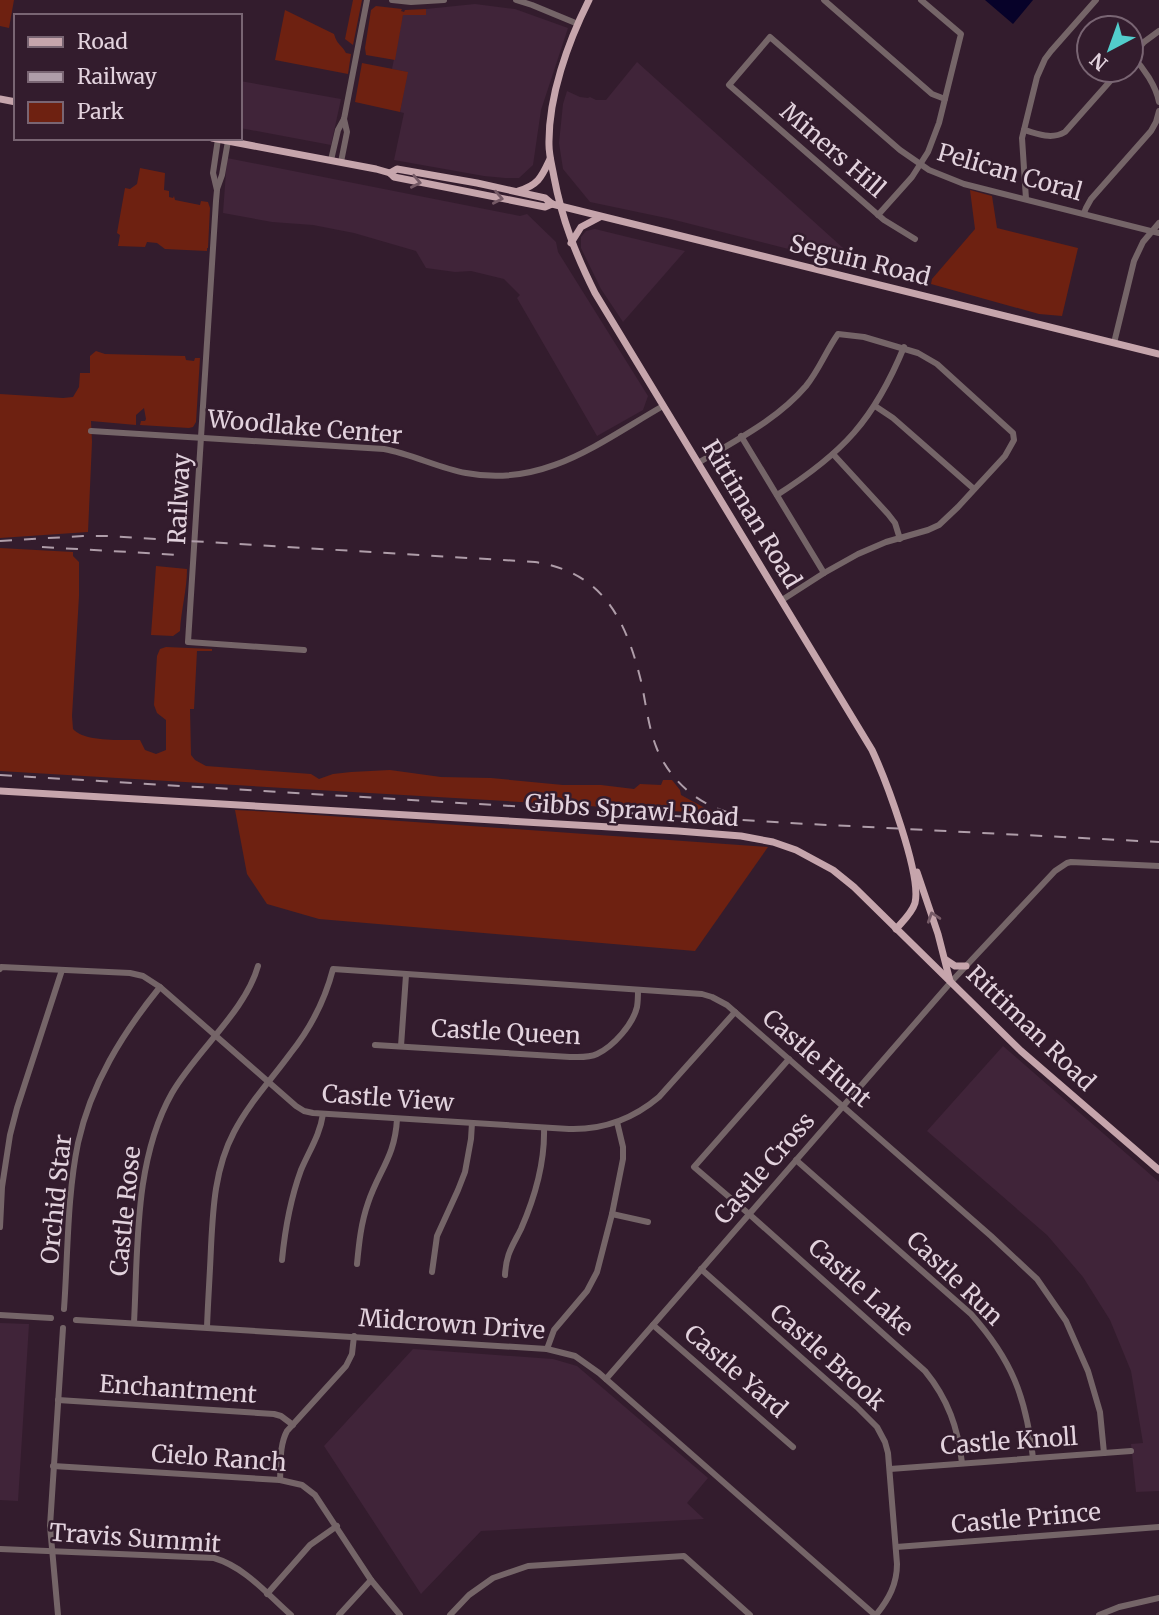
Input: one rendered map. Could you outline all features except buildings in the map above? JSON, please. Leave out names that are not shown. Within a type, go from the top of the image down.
[{"type":"main road","name":"Rittiman Road","points":[[589,0],[563,64],[550,120],[549,144],[556,205],[595,293],[859,725],[882,771],[915,879],[916,896],[911,912],[896,929]]},
{"type":"main road","name":"Seguin Road","points":[[223,140],[341,162],[390,173],[394,177],[545,207],[556,205]]},
{"type":"main road","points":[[515,192],[534,185],[550,158]]},
{"type":"main road","name":"Seguin Road","points":[[390,173],[397,169],[545,198],[556,205],[1159,354]]},
{"type":"main road","points":[[571,243],[581,227],[602,216]]},
{"type":"main road","name":"Gibbs Sprawl Road","points":[[0,791],[627,828],[761,839],[796,850],[833,870],[854,887],[951,982]]},
{"type":"main road","name":"Rittiman Road","points":[[906,845],[926,895],[951,982],[1021,1051],[1159,1170]]},
{"type":"main road","points":[[946,960],[955,966],[966,966]]},
{"type":"street","points":[[331,160],[338,130],[344,120],[367,0]]},
{"type":"street","points":[[392,0],[444,0]]},
{"type":"street","points":[[516,0],[578,24]]},
{"type":"street","points":[[824,0],[932,94],[945,99]]},
{"type":"street","points":[[878,215],[921,165],[936,134],[961,34],[921,0]]},
{"type":"street","points":[[1026,199],[1022,146],[1037,77],[1045,59],[1096,0]]},
{"type":"street","points":[[1145,42],[1159,31]]},
{"type":"street","name":"Pelican Coral","points":[[729,85],[770,37],[900,150],[921,165],[964,184],[1156,232]]},
{"type":"street","points":[[1145,73],[1159,102]]},
{"type":"street","points":[[1024,130],[1048,136],[1061,134],[1108,84]]},
{"type":"street","name":"Miners Hill","points":[[729,85],[878,215],[915,239]]},
{"type":"street","points":[[1084,213],[1088,203],[1151,131],[1159,111]]},
{"type":"street","points":[[341,162],[347,132],[344,120]]},
{"type":"street","name":"Railway","points":[[217,190],[213,173],[218,140]]},
{"type":"street","name":"Railway","points":[[228,141],[217,190],[188,642],[304,650]]},
{"type":"street","points":[[1114,343],[1134,261],[1138,251],[1156,232],[1159,223]]},
{"type":"street","points":[[698,463],[775,416],[790,403],[821,365],[838,334],[864,337],[918,353],[937,364],[1010,429],[1014,436],[1012,446],[1005,456],[939,525],[858,554],[782,600]]},
{"type":"street","points":[[777,495],[834,454],[856,430],[875,406],[904,347]]},
{"type":"street","name":"Woodlake Center","points":[[91,431],[384,449],[415,456],[450,470],[502,476],[537,472],[571,460],[663,406]]},
{"type":"street","points":[[875,406],[893,418],[974,489]]},
{"type":"street","points":[[741,436],[824,573]]},
{"type":"street","points":[[834,454],[888,514],[895,523],[900,538]]},
{"type":"street","points":[[951,982],[1066,863],[1159,866]]},
{"type":"street","name":"Castle Rose","points":[[134,1323],[141,1203],[148,1153],[156,1129],[172,1093],[187,1069],[243,999],[258,966]]},
{"type":"street","name":"Castle View","points":[[0,968],[136,974],[148,979],[304,1111],[544,1128],[590,1129],[617,1122],[641,1111],[659,1097],[735,1012]]},
{"type":"street","name":"Castle Hunt","points":[[267,1082],[313,1022],[333,969],[638,990],[707,996],[721,1001],[992,1236],[1037,1279],[1066,1321],[1088,1371],[1100,1412],[1104,1453]]},
{"type":"street","points":[[0,1227],[2,1187],[10,1135],[62,970]]},
{"type":"street","points":[[401,1046],[406,975]]},
{"type":"street","name":"Castle Cross","points":[[606,1379],[951,982]]},
{"type":"street","name":"Orchid Star","points":[[64,1309],[72,1178],[83,1124],[94,1091],[118,1045],[160,988]]},
{"type":"street","name":"Castle Queen","points":[[375,1045],[586,1057],[605,1049],[624,1031],[634,1015],[638,990]]},
{"type":"street","name":"Castle Lake","points":[[789,1059],[694,1167],[925,1371],[950,1410],[960,1442],[962,1463]]},
{"type":"street","points":[[207,1327],[214,1206],[219,1171],[245,1111],[267,1082]]},
{"type":"street","points":[[282,1260],[290,1203],[303,1166],[321,1129],[323,1114]]},
{"type":"street","points":[[357,1264],[362,1223],[370,1196],[393,1149],[397,1119]]},
{"type":"street","points":[[547,1349],[554,1330],[587,1291],[597,1272],[623,1159],[617,1122]]},
{"type":"street","points":[[432,1272],[437,1236],[465,1172],[472,1123]]},
{"type":"street","points":[[505,1275],[508,1252],[520,1230],[534,1193],[541,1163],[544,1128]]},
{"type":"street","name":"Castle Run","points":[[796,1160],[971,1314],[985,1330],[1004,1357],[1018,1386],[1030,1428],[1033,1458]]},
{"type":"street","points":[[612,1214],[648,1222]]},
{"type":"street","name":"Castle Brook","points":[[701,1269],[873,1422],[885,1442],[890,1469],[897,1570],[888,1599],[874,1615]]},
{"type":"street","points":[[0,1315],[51,1318]]},
{"type":"street","name":"Midcrown Drive","points":[[76,1320],[547,1349],[575,1356],[606,1379],[874,1615]]},
{"type":"street","name":"Castle Yard","points":[[653,1325],[793,1447]]},
{"type":"street","points":[[58,1615],[50,1526],[63,1328]]},
{"type":"street","points":[[280,1480],[282,1441],[287,1431],[346,1366],[352,1354],[354,1336]]},
{"type":"street","name":"Enchantment","points":[[58,1400],[274,1414],[293,1425]]},
{"type":"street","name":"Castle Knoll","points":[[890,1469],[1131,1451]]},
{"type":"street","name":"Cielo Ranch","points":[[53,1466],[295,1482],[310,1490],[321,1501],[371,1580],[400,1615]]},
{"type":"street","points":[[267,1594],[316,1539],[337,1526]]},
{"type":"street","name":"Castle Prince","points":[[896,1547],[1159,1527]]},
{"type":"street","name":"Travis Summit","points":[[0,1549],[214,1558],[240,1570],[291,1615]]},
{"type":"street","points":[[450,1615],[480,1587],[503,1574],[528,1566],[684,1556],[750,1615]]},
{"type":"street","points":[[338,1615],[371,1580]]},
{"type":"street","points":[[1099,1615],[1119,1607],[1159,1598]]},
{"type":"shaded area","points":[[985,0],[1033,0],[1013,24]]},
{"type":"shaded area","points":[[475,4],[515,9],[568,28],[541,110],[533,165],[519,178],[484,176],[394,160],[404,113],[400,112],[407,72],[392,69],[403,14],[426,15],[426,9]]},
{"type":"shaded area","points":[[637,62],[863,268],[671,219],[590,202],[563,169],[559,143],[567,91],[580,97],[606,100]]},
{"type":"shaded area","points":[[242,81],[341,99],[331,145],[242,128]]},
{"type":"shaded area","points":[[227,158],[520,216],[527,214],[556,242],[558,252],[648,396],[643,410],[597,436],[517,298],[520,295],[504,279],[471,271],[426,268],[416,251],[354,233],[223,213]]},
{"type":"shaded area","points":[[595,229],[685,251],[623,322],[601,289],[581,248],[581,237],[586,231]]},
{"type":"shaded area","points":[[1003,1046],[1159,1182],[1159,1491],[1136,1492],[1131,1444],[1143,1443],[1131,1371],[1110,1320],[1083,1277],[1047,1235],[927,1131]]},
{"type":"shaded area","points":[[0,1323],[29,1324],[18,1501],[0,1500]]},
{"type":"shaded area","points":[[413,1349],[553,1359],[577,1366],[708,1478],[687,1503],[704,1519],[481,1531],[421,1594],[324,1446]]},
{"type":"green space","points":[[0,0],[14,0],[9,28],[0,26]]},
{"type":"green space","points":[[353,0],[362,0],[353,45],[345,39]]},
{"type":"green space","points":[[376,6],[402,9],[404,12],[426,9],[426,15],[403,15],[395,60],[366,55],[371,10]]},
{"type":"green space","points":[[285,10],[334,34],[346,53],[351,54],[348,74],[275,60]]},
{"type":"green space","points":[[362,63],[408,72],[400,112],[355,102]]},
{"type":"green space","points":[[140,168],[165,173],[164,190],[169,191],[169,197],[174,196],[175,200],[200,205],[201,201],[208,202],[210,208],[207,251],[165,249],[157,243],[147,242],[145,247],[118,246],[120,235],[117,233],[125,188],[130,189],[137,184]]},
{"type":"green space","points":[[970,190],[992,196],[997,228],[1078,248],[1062,316],[1039,314],[931,284],[932,279],[975,229]]},
{"type":"green space","points":[[96,351],[105,354],[185,356],[186,360],[194,361],[195,358],[200,358],[196,422],[189,428],[140,425],[141,421],[146,419],[144,408],[136,415],[136,425],[91,421],[88,532],[0,538],[0,394],[73,397],[79,387],[80,373],[90,373],[90,356]]},
{"type":"green space","points":[[0,548],[73,552],[79,562],[72,716],[73,729],[86,736],[140,740],[145,750],[156,754],[166,750],[166,720],[157,713],[154,705],[157,656],[160,649],[212,649],[197,651],[194,709],[190,709],[191,755],[206,766],[311,774],[319,779],[333,774],[390,770],[441,777],[491,778],[634,789],[640,784],[661,785],[663,780],[672,780],[681,795],[722,814],[0,771]]},
{"type":"green space","points":[[156,566],[187,569],[180,631],[173,636],[151,635]]},
{"type":"green space","points":[[235,810],[768,847],[695,951],[319,919],[267,904],[247,874]]},
{"type":"railway","points":[[0,541],[107,536],[535,562],[558,567],[578,576],[594,588],[608,602],[619,619],[635,659],[654,741],[669,771],[686,790],[707,804],[731,813]]},
{"type":"railway","points":[[42,547],[180,555]]},
{"type":"railway","points":[[0,775],[790,823],[1159,842]]}]
